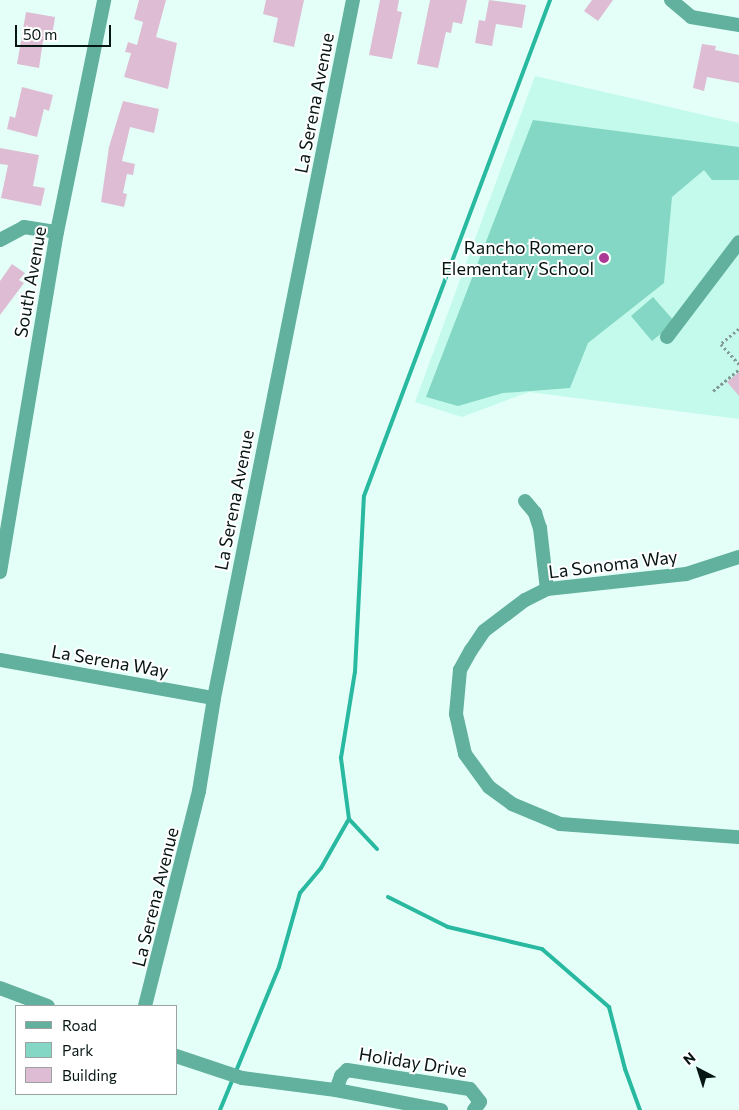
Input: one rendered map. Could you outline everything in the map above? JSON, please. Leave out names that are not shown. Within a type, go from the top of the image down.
[{"type":"street","name":"South Avenue","points":[[0,572],[57,232],[104,0]]},
{"type":"street","name":"La Serena Avenue","points":[[145,1005],[199,791],[214,698],[354,0]]},
{"type":"street","points":[[671,0],[691,17],[739,25]]},
{"type":"street","points":[[0,240],[24,227],[57,232]]},
{"type":"street","points":[[668,337],[739,242]]},
{"type":"street","points":[[525,501],[535,513],[540,528],[547,589]]},
{"type":"street","name":"La Sonoma Way","points":[[739,557],[686,574],[547,589],[505,612],[484,631],[460,670],[456,714],[465,754],[489,787],[512,804],[560,824],[739,837]]},
{"type":"street","name":"La Serena Way","points":[[0,660],[214,698]]},
{"type":"street","points":[[0,988],[45,1005]]},
{"type":"street","points":[[178,1057],[235,1077],[336,1090],[442,1110]]},
{"type":"street","name":"Holiday Drive","points":[[336,1090],[341,1076],[347,1070],[470,1089],[480,1102],[474,1110]]},
{"type":"path","points":[[739,329],[721,344],[739,364]]},
{"type":"path","points":[[713,391],[739,369]]},
{"type":"shaded area","name":"Rancho Romero Elementary School","points":[[535,76],[739,123],[739,419],[529,392],[462,417],[415,402]]},
{"type":"green space","points":[[533,120],[739,147],[739,180],[712,180],[704,170],[672,197],[664,283],[588,343],[570,388],[503,393],[458,406],[426,397]]},
{"type":"green space","points":[[653,297],[675,322],[652,341],[631,316]]},
{"type":"building","points":[[139,0],[166,0],[156,37],[177,43],[168,89],[124,77],[131,53],[125,52],[128,42],[137,45],[143,22],[134,19]]},
{"type":"building","points":[[266,0],[304,0],[294,47],[273,42],[278,18],[263,14]]},
{"type":"building","points":[[380,0],[399,0],[397,11],[402,12],[392,59],[369,55]]},
{"type":"building","points":[[430,0],[467,0],[462,24],[453,22],[451,33],[446,32],[438,68],[417,64]]},
{"type":"building","points":[[489,0],[526,5],[522,28],[496,24],[492,46],[475,43],[479,20],[485,21]]},
{"type":"building","points":[[592,0],[613,0],[598,21],[584,11]]},
{"type":"building","points":[[26,12],[55,17],[51,42],[43,41],[39,68],[17,64]]},
{"type":"building","points":[[702,44],[716,46],[715,50],[739,55],[739,83],[707,77],[704,91],[693,88]]},
{"type":"building","points":[[22,87],[53,95],[49,111],[44,109],[37,137],[7,129],[10,116],[15,118]]},
{"type":"building","points":[[123,101],[159,109],[154,133],[130,127],[122,161],[135,164],[133,175],[127,174],[123,193],[127,194],[124,207],[101,202],[109,147]]},
{"type":"building","points":[[0,148],[39,155],[33,186],[45,188],[41,206],[1,198],[8,165],[0,164]]},
{"type":"building","points":[[12,264],[25,273],[19,280],[24,283],[0,315],[0,281]]},
{"type":"building","points":[[739,372],[739,396],[727,382]]},
{"type":"waterway","points":[[377,849],[349,819],[341,758],[355,672],[364,496],[550,0]]},
{"type":"waterway","points":[[220,1110],[279,967],[300,893],[321,868],[349,819]]},
{"type":"waterway","points":[[388,897],[448,927],[542,949],[609,1007],[625,1069],[640,1110]]},
{"type":"place","name":"Rancho Romero Elementary School","points":[[604,258]]}]
